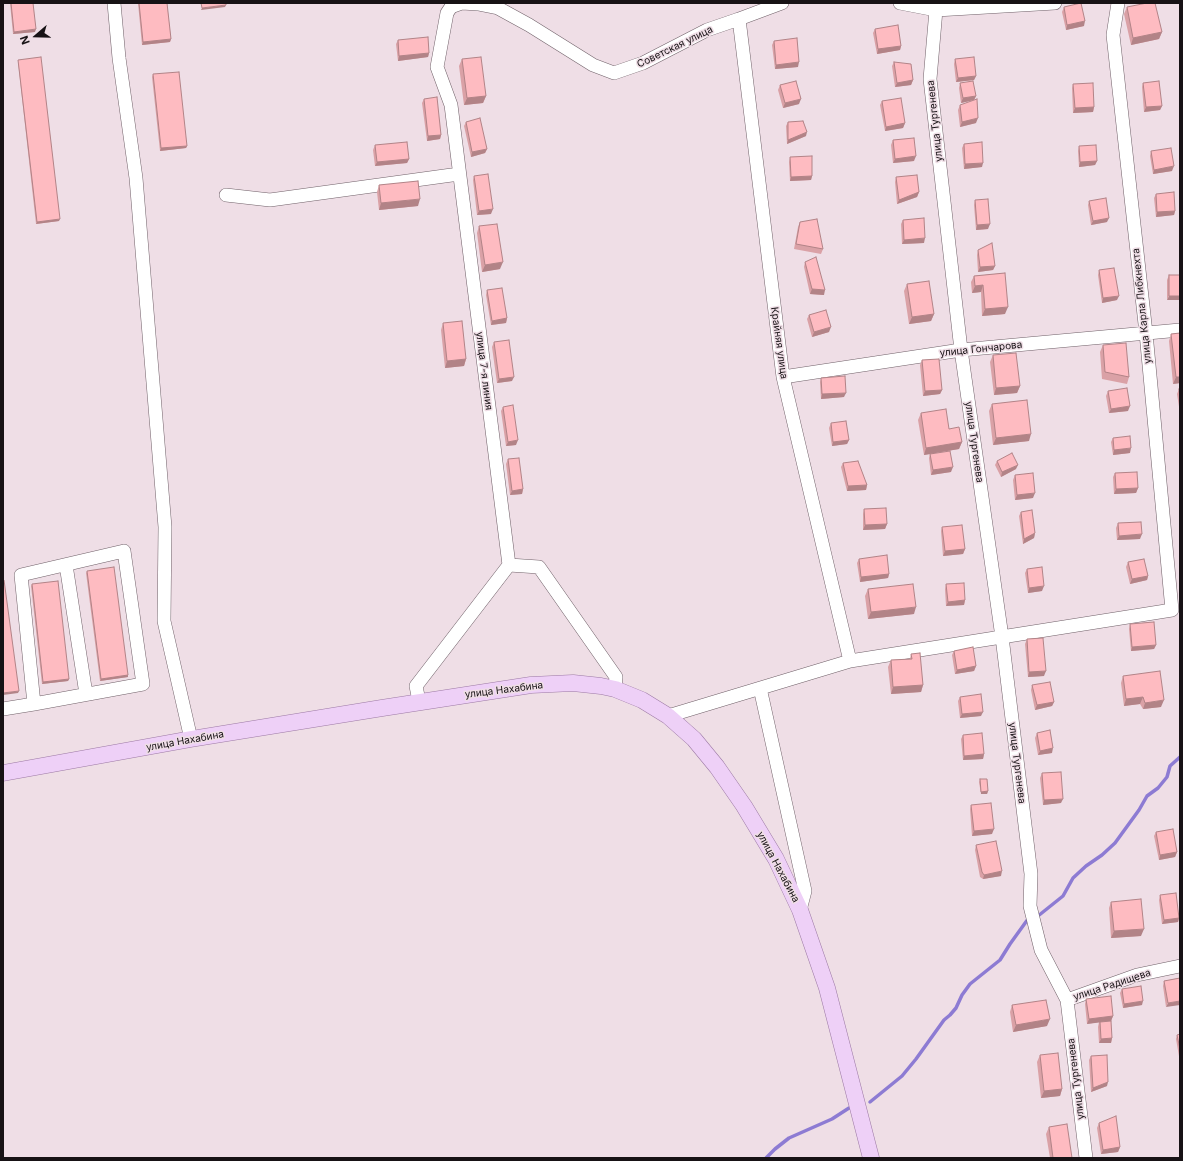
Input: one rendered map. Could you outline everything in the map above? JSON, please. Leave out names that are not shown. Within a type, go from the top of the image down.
[{"type":"main road","name":"улица Нахабина","points":[[3,773],[191,739],[419,701],[531,685],[573,683],[601,686],[615,689],[642,700],[668,716],[694,739],[717,767],[776,859],[800,910],[827,988],[871,1158]]},
{"type":"street","points":[[114,3],[119,58],[136,178],[164,519],[164,621],[191,739]]},
{"type":"street","name":"Советская улица","points":[[447,13],[450,7],[462,3],[478,4],[498,8],[529,25],[593,65],[614,73],[643,63],[707,30],[782,3]]},
{"type":"street","points":[[900,3],[936,10],[1055,3]]},
{"type":"street","name":"улица Карла Либкнехта","points":[[1002,637],[1172,610],[1146,333],[1113,35],[1118,3]]},
{"type":"street","name":"улица Тургенева","points":[[936,10],[930,80],[961,350],[1002,637],[1031,874],[1030,906],[1041,950],[1067,1000],[1086,1158]]},
{"type":"street","name":"улица 7-я линия","points":[[447,13],[437,67],[451,105],[509,565]]},
{"type":"street","name":"Крайняя улица","points":[[739,19],[783,377],[850,661]]},
{"type":"street","points":[[226,195],[270,200],[459,174]]},
{"type":"street","name":"улица Гончарова","points":[[783,377],[961,350],[1180,330]]},
{"type":"street","points":[[3,710],[143,684],[124,551],[21,575],[34,704]]},
{"type":"street","points":[[66,564],[86,694]]},
{"type":"street","points":[[419,701],[416,686],[509,565],[539,567],[616,677],[615,689]]},
{"type":"street","points":[[668,716],[850,661],[1002,637]]},
{"type":"street","points":[[760,688],[805,892],[800,910]]},
{"type":"street","name":"улица Радищева","points":[[1067,1000],[1137,975],[1180,966]]},
{"type":"building","points":[[11,3],[33,3],[36,29],[14,32]]},
{"type":"building","points":[[139,3],[167,3],[171,39],[143,42]]},
{"type":"building","points":[[201,3],[226,3],[226,5],[202,8]]},
{"type":"building","points":[[1081,3],[1085,21],[1067,25],[1064,7]]},
{"type":"building","points":[[1155,3],[1162,32],[1133,38],[1127,7]]},
{"type":"building","points":[[898,25],[901,46],[878,49],[875,29]]},
{"type":"building","points":[[428,37],[429,53],[399,56],[398,40]]},
{"type":"building","points":[[797,38],[799,62],[776,65],[774,41]]},
{"type":"building","points":[[41,57],[60,219],[37,222],[18,60]]},
{"type":"building","points":[[481,57],[486,96],[467,98],[462,59]]},
{"type":"building","points":[[974,57],[976,76],[958,78],[955,59]]},
{"type":"building","points":[[894,62],[911,64],[913,80],[897,83]]},
{"type":"building","points":[[179,72],[187,146],[161,148],[153,74]]},
{"type":"building","points":[[796,81],[801,99],[785,103],[780,85]]},
{"type":"building","points":[[973,81],[976,96],[963,98],[960,83]]},
{"type":"building","points":[[1159,81],[1162,106],[1146,107],[1143,83]]},
{"type":"building","points":[[1093,83],[1094,107],[1075,108],[1073,84]]},
{"type":"building","points":[[437,97],[441,135],[428,136],[424,99]]},
{"type":"building","points":[[901,98],[905,123],[886,127],[882,101]]},
{"type":"building","points":[[977,99],[978,118],[962,122],[960,105]]},
{"type":"building","points":[[480,118],[487,149],[472,152],[466,122]]},
{"type":"building","points":[[803,121],[807,132],[788,140],[788,122]]},
{"type":"building","points":[[914,138],[916,156],[895,159],[893,140]]},
{"type":"building","points":[[407,142],[409,159],[377,162],[375,145]]},
{"type":"building","points":[[982,142],[983,163],[965,164],[964,144]]},
{"type":"building","points":[[1096,145],[1097,161],[1080,162],[1079,146]]},
{"type":"building","points":[[1171,148],[1174,166],[1154,170],[1151,151]]},
{"type":"building","points":[[812,156],[812,176],[791,177],[790,157]]},
{"type":"building","points":[[488,174],[493,209],[479,211],[474,176]]},
{"type":"building","points":[[917,175],[919,192],[899,200],[896,177]]},
{"type":"building","points":[[418,181],[420,199],[381,203],[379,185]]},
{"type":"building","points":[[1174,192],[1175,211],[1157,212],[1156,194]]},
{"type":"building","points":[[1106,198],[1109,218],[1093,221],[1089,201]]},
{"type":"building","points":[[988,199],[990,224],[977,225],[975,200]]},
{"type":"building","points":[[924,218],[925,238],[904,240],[903,220]]},
{"type":"building","points":[[817,219],[823,249],[796,244],[800,222]]},
{"type":"building","points":[[497,224],[503,262],[485,265],[479,226]]},
{"type":"building","points":[[992,243],[995,266],[980,267],[978,250]]},
{"type":"building","points":[[816,257],[825,290],[812,289],[805,262]]},
{"type":"building","points":[[1114,268],[1119,296],[1103,298],[1099,270]]},
{"type":"building","points":[[1005,273],[1008,307],[985,309],[983,285],[975,286],[974,276]]},
{"type":"building","points":[[1169,275],[1180,275],[1180,296],[1169,296]]},
{"type":"building","points":[[929,281],[934,314],[912,317],[907,284]]},
{"type":"building","points":[[502,288],[507,318],[492,321],[487,290]]},
{"type":"building","points":[[826,310],[831,327],[814,332],[809,315]]},
{"type":"building","points":[[462,321],[466,359],[447,361],[443,323]]},
{"type":"building","points":[[1180,333],[1180,377],[1176,377],[1171,334]]},
{"type":"building","points":[[509,340],[514,377],[499,379],[494,342]]},
{"type":"building","points":[[1126,343],[1129,377],[1105,372],[1103,345]]},
{"type":"building","points":[[1016,353],[1020,386],[996,388],[993,355]]},
{"type":"building","points":[[939,359],[942,390],[925,391],[922,360]]},
{"type":"building","points":[[845,376],[846,393],[822,394],[821,378]]},
{"type":"building","points":[[1127,388],[1130,406],[1111,409],[1108,391]]},
{"type":"building","points":[[1027,400],[1031,434],[996,438],[992,404]]},
{"type":"building","points":[[513,405],[518,440],[508,442],[503,407]]},
{"type":"building","points":[[946,409],[949,429],[959,427],[962,442],[926,448],[921,413]]},
{"type":"building","points":[[846,421],[849,440],[833,442],[831,423]]},
{"type":"building","points":[[1130,436],[1131,448],[1114,450],[1113,438]]},
{"type":"building","points":[[950,451],[953,467],[933,470],[930,454]]},
{"type":"building","points":[[1012,453],[1018,465],[1002,472],[997,461]]},
{"type":"building","points":[[519,458],[523,489],[512,491],[508,459]]},
{"type":"building","points":[[858,461],[867,485],[848,486],[843,463]]},
{"type":"building","points":[[1137,472],[1138,488],[1116,489],[1115,473]]},
{"type":"building","points":[[1033,473],[1035,493],[1017,495],[1015,475]]},
{"type":"building","points":[[886,508],[887,524],[865,525],[864,509]]},
{"type":"building","points":[[1032,510],[1035,533],[1024,539],[1021,512]]},
{"type":"building","points":[[1141,522],[1142,534],[1119,536],[1118,523]]},
{"type":"building","points":[[962,525],[965,549],[945,551],[942,527]]},
{"type":"building","points":[[887,555],[889,574],[861,577],[859,559]]},
{"type":"building","points":[[1144,559],[1148,576],[1132,579],[1128,562]]},
{"type":"building","points":[[114,567],[128,675],[101,679],[87,571]]},
{"type":"building","points":[[1042,567],[1044,586],[1029,588],[1027,569]]},
{"type":"building","points":[[3,580],[19,691],[3,693]]},
{"type":"building","points":[[58,581],[69,679],[43,682],[32,584]]},
{"type":"building","points":[[964,583],[965,600],[948,602],[946,584]]},
{"type":"building","points":[[913,584],[916,607],[871,612],[868,589]]},
{"type":"building","points":[[1154,622],[1156,645],[1132,647],[1130,624]]},
{"type":"building","points":[[1043,638],[1046,671],[1029,672],[1027,639]]},
{"type":"building","points":[[973,647],[976,666],[957,670],[954,651]]},
{"type":"building","points":[[920,653],[923,685],[893,687],[891,660],[912,659],[911,654]]},
{"type":"building","points":[[1160,671],[1164,700],[1145,703],[1143,697],[1126,699],[1123,676]]},
{"type":"building","points":[[1050,682],[1054,702],[1037,705],[1032,685]]},
{"type":"building","points":[[981,694],[983,712],[962,714],[960,697]]},
{"type":"building","points":[[1050,730],[1053,748],[1040,751],[1037,733]]},
{"type":"building","points":[[982,733],[984,754],[964,756],[963,735]]},
{"type":"building","points":[[1061,772],[1063,799],[1044,800],[1042,773]]},
{"type":"building","points":[[980,779],[987,779],[988,791],[981,792]]},
{"type":"building","points":[[991,803],[994,829],[974,831],[971,805]]},
{"type":"building","points":[[1173,829],[1177,852],[1160,855],[1156,832]]},
{"type":"building","points":[[996,841],[1002,871],[984,875],[976,845]]},
{"type":"building","points":[[1176,893],[1179,918],[1164,920],[1160,895]]},
{"type":"building","points":[[1141,899],[1144,929],[1114,931],[1111,902]]},
{"type":"building","points":[[1180,978],[1180,1001],[1168,1003],[1164,981]]},
{"type":"building","points":[[1141,986],[1143,1001],[1124,1004],[1122,989]]},
{"type":"building","points":[[1111,996],[1113,1016],[1089,1019],[1086,999]]},
{"type":"building","points":[[1046,1000],[1050,1019],[1016,1025],[1012,1005]]},
{"type":"building","points":[[1111,1021],[1112,1038],[1101,1039],[1100,1022]]},
{"type":"building","points":[[1180,1034],[1180,1049],[1177,1035]]},
{"type":"building","points":[[1058,1053],[1062,1089],[1044,1091],[1040,1055]]},
{"type":"building","points":[[1107,1055],[1108,1082],[1093,1088],[1091,1056]]},
{"type":"building","points":[[1116,1116],[1120,1147],[1103,1150],[1099,1123]]},
{"type":"building","points":[[1067,1124],[1072,1158],[1053,1158],[1049,1127]]},
{"type":"waterway","points":[[1038,916],[1063,896],[1073,878],[1115,843],[1139,810],[1147,796],[1158,788],[1167,777],[1170,766],[1180,757]]},
{"type":"waterway","points":[[870,1102],[902,1076],[944,1020],[956,1008],[962,995],[970,984],[1000,960],[1028,919]]},
{"type":"waterway","points":[[766,1158],[789,1138],[832,1119],[849,1108]]}]
